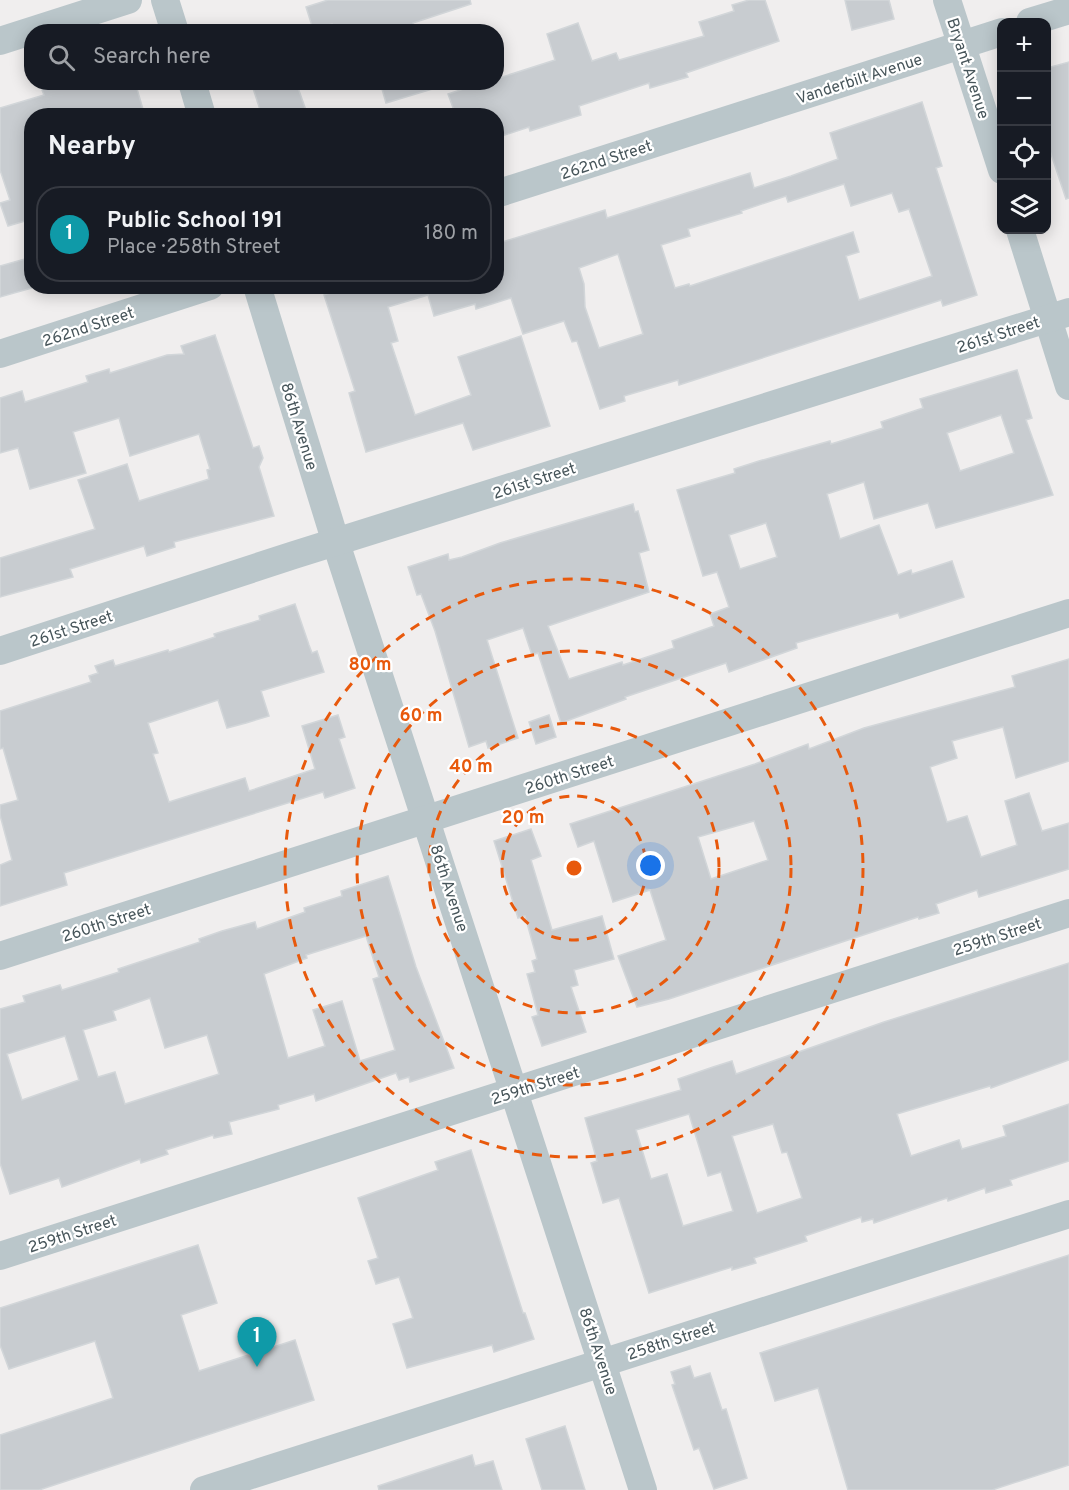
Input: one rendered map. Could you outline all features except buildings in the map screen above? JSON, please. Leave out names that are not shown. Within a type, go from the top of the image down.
[{"type":"street","points":[[53,24],[128,0]]},
{"type":"street","points":[[165,0],[172,24]]},
{"type":"street","name":"Bryant Avenue","points":[[947,0],[997,154]]},
{"type":"street","points":[[1043,18],[1069,10]]},
{"type":"street","points":[[0,41],[24,33]]},
{"type":"street","name":"Vanderbilt Avenue","points":[[716,124],[997,34]]},
{"type":"street","points":[[194,90],[200,108]]},
{"type":"street","name":"262nd Street","points":[[504,191],[716,124]]},
{"type":"street","points":[[1021,234],[1035,276],[1059,315],[1069,386]]},
{"type":"street","name":"262nd Street","points":[[0,354],[185,294]]},
{"type":"street","name":"86th Avenue","points":[[259,294],[336,543],[428,819],[643,1490]]},
{"type":"street","name":"261st Street","points":[[0,651],[1059,315]]},
{"type":"street","name":"260th Street","points":[[0,956],[1069,613]]},
{"type":"street","name":"259th Street","points":[[0,1256],[1069,914]]},
{"type":"street","name":"258th Street","points":[[204,1490],[1069,1214]]},
{"type":"place","name":"Public School 191","points":[[257,1367]]}]
